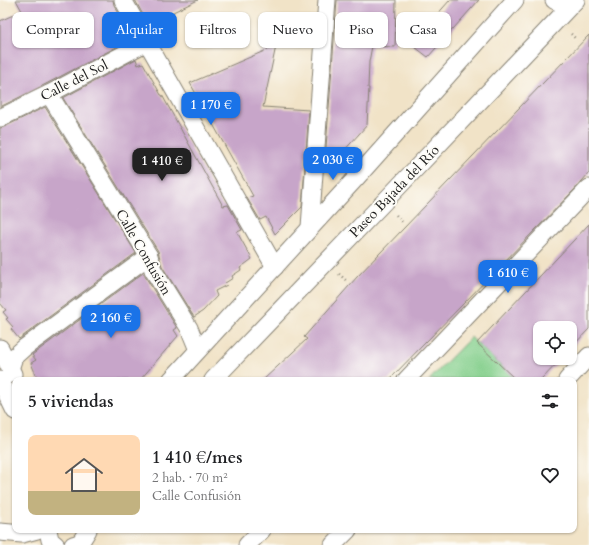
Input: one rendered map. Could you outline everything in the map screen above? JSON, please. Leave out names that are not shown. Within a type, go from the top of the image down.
[{"type":"street","points":[[123,0],[130,12]]},
{"type":"street","points":[[310,227],[327,0]]},
{"type":"street","points":[[174,377],[275,267],[515,0]]},
{"type":"street","points":[[554,0],[566,3],[576,1]]},
{"type":"street","name":"Paseo Bajada del Río","points":[[216,377],[576,1]]},
{"type":"street","name":"Calle del Sol","points":[[0,118],[136,48]]},
{"type":"street","points":[[150,48],[275,267]]},
{"type":"street","name":"Calle Confusión","points":[[49,94],[149,256],[152,270],[189,328],[198,350]]},
{"type":"street","points":[[409,377],[589,188]]},
{"type":"street","points":[[8,376],[14,357],[24,348],[149,256]]},
{"type":"street","points":[[0,348],[12,396]]},
{"type":"street","points":[[570,377],[589,356]]},
{"type":"street","points":[[0,532],[26,533]]},
{"type":"street","points":[[49,533],[50,540],[56,545]]},
{"type":"street","points":[[247,545],[259,533]]},
{"type":"street","points":[[334,545],[345,533]]},
{"type":"green space","points":[[471,337],[513,377],[432,377]]},
{"type":"building","points":[[16,0],[113,0],[118,12],[102,12],[102,48],[115,48],[0,107],[0,21],[12,16],[12,48],[94,48],[94,12],[20,12],[22,11]]},
{"type":"building","points":[[135,0],[198,0],[173,12],[142,12]]},
{"type":"building","points":[[337,0],[396,0],[395,47],[388,47],[388,12],[336,12]]},
{"type":"building","points":[[450,0],[479,0],[451,31],[451,12],[439,12]]},
{"type":"building","points":[[335,27],[335,48],[372,48],[369,62],[367,125],[334,162],[325,161]]},
{"type":"building","points":[[589,35],[589,173],[574,190],[392,377],[266,377],[307,339],[304,337],[357,277]]},
{"type":"building","points":[[271,48],[276,48],[263,107],[309,110],[302,207],[275,234],[266,217],[260,220],[247,198],[253,196],[190,83]]},
{"type":"building","points":[[416,48],[436,48],[428,57]]},
{"type":"building","points":[[136,59],[138,65],[143,63],[162,95],[223,206],[228,205],[242,230],[237,232],[252,259],[240,268],[241,270],[232,276],[233,278],[225,283],[227,285],[215,291],[217,296],[203,311],[194,317],[162,266],[158,251],[63,98]]},
{"type":"building","points":[[45,107],[136,253],[19,339],[11,329],[13,327],[6,319],[8,318],[3,312],[6,310],[0,303],[0,128]]},
{"type":"building","points":[[589,224],[589,329],[577,342],[577,321],[533,321],[533,365],[555,365],[544,377],[513,377],[477,343]]},
{"type":"building","points":[[143,273],[177,328],[174,330],[178,336],[143,377],[37,377],[31,363],[36,360],[32,355]]}]
